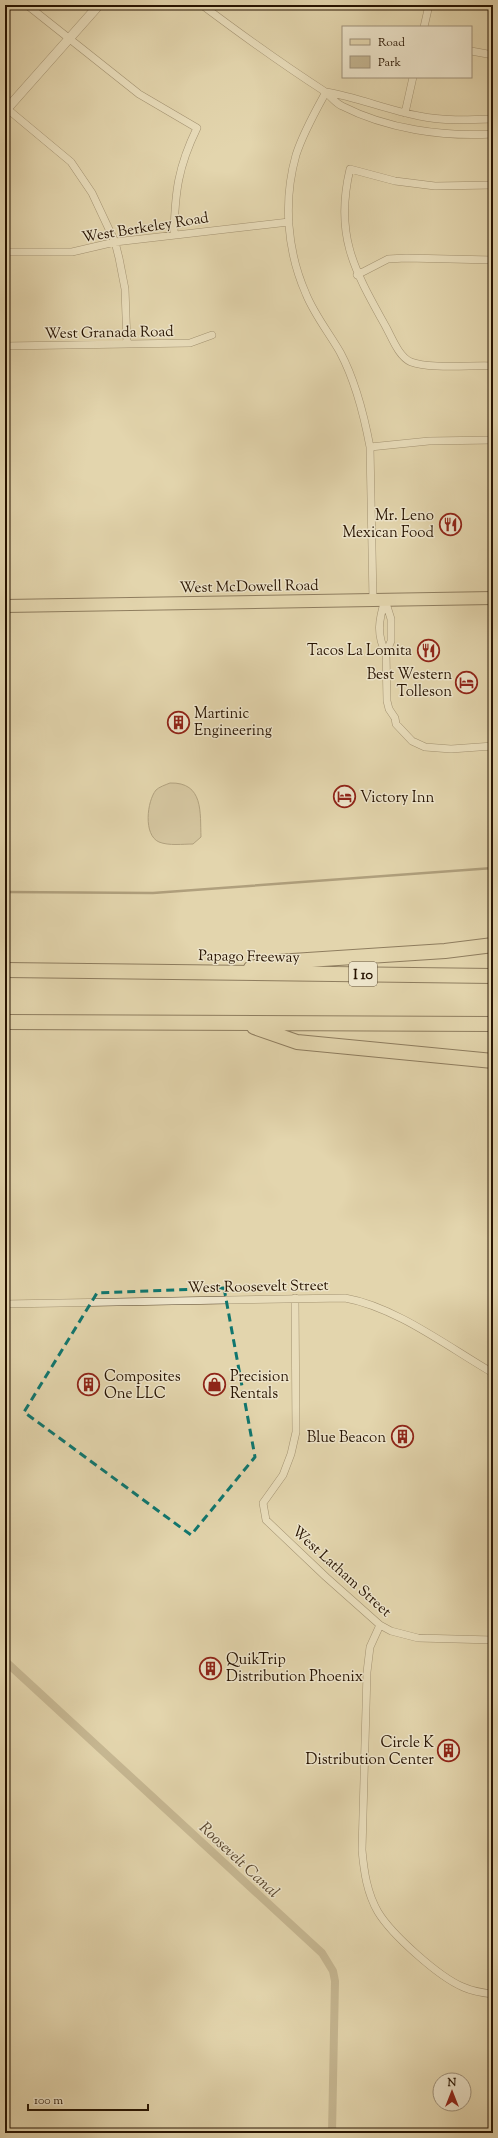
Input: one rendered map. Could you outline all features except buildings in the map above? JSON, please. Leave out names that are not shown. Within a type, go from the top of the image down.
[{"type":"highway","points":[[233,973],[277,962],[424,952],[493,945]]},
{"type":"highway","name":"Papago Freeway","points":[[5,970],[493,976]]},
{"type":"highway","points":[[5,1022],[493,1024]]},
{"type":"highway","points":[[245,1024],[297,1042],[493,1061]]},
{"type":"main road","name":"West McDowell Road","points":[[5,606],[493,598]]},
{"type":"street","points":[[26,5],[139,94],[197,128],[185,151],[174,194],[174,234]]},
{"type":"street","points":[[99,5],[6,109],[71,162],[92,193],[115,242],[125,289],[127,344]]},
{"type":"street","points":[[202,5],[275,59],[326,92],[340,106],[365,116],[416,129],[454,134],[493,134]]},
{"type":"street","points":[[424,26],[429,5]]},
{"type":"street","points":[[472,51],[493,55]]},
{"type":"street","points":[[405,113],[413,78]]},
{"type":"street","points":[[326,92],[345,95],[405,113],[443,119],[493,119]]},
{"type":"street","points":[[326,92],[309,124],[297,153],[290,184],[289,222],[293,256],[306,296],[349,370],[366,424],[370,447],[380,616],[380,642],[386,653]]},
{"type":"street","points":[[493,185],[435,186],[395,181],[350,169],[346,188],[345,234],[357,275],[399,351],[410,361],[426,365],[493,366]]},
{"type":"street","name":"West Berkeley Road","points":[[5,252],[72,252],[115,242],[174,234],[289,222]]},
{"type":"street","points":[[357,275],[388,259],[493,260]]},
{"type":"street","name":"West Granada Road","points":[[5,346],[190,343],[212,335]]},
{"type":"street","points":[[370,447],[429,441],[493,440]]},
{"type":"street","points":[[379,600],[391,620],[391,642],[386,653],[388,709],[395,718],[396,724],[412,741],[425,747],[436,749],[493,746]]},
{"type":"street","name":"West Latham Street","points":[[296,1298],[296,1432],[291,1454],[283,1475],[264,1503],[266,1520],[380,1625],[391,1631],[418,1638],[493,1640]]},
{"type":"street","name":"West Roosevelt Street","points":[[5,1304],[345,1298],[372,1305],[406,1322],[493,1373]]},
{"type":"street","points":[[380,1625],[370,1647],[368,1664],[362,1850],[364,1871],[370,1894],[379,1913],[392,1929],[429,1964],[463,1987],[493,1994]]},
{"type":"highlighted area","points":[[224,1288],[255,1457],[191,1535],[24,1412],[97,1293]]},
{"type":"green space","points":[[170,783],[181,784],[189,788],[194,793],[198,801],[201,818],[201,837],[193,844],[172,844],[159,842],[154,838],[151,832],[148,818],[150,802],[157,789]]},
{"type":"waterway","points":[[5,892],[153,893],[493,868]]},
{"type":"waterway","name":"Roosevelt Canal","points":[[5,1661],[322,1953],[333,1971],[335,1981],[332,2133]]},
{"type":"place","name":"Mr. Leno Mexican Food","points":[[450,524]]},
{"type":"place","name":"Tacos La Lomita","points":[[428,650]]},
{"type":"place","name":"Best Western Tolleson","points":[[467,683]]},
{"type":"place","name":"Martinic Engineering","points":[[179,722]]},
{"type":"place","name":"Victory Inn","points":[[344,797]]},
{"type":"place","name":"Composites One LLC","points":[[88,1385]]},
{"type":"place","name":"Precision Rentals","points":[[215,1385]]},
{"type":"place","name":"Blue Beacon","points":[[402,1437]]},
{"type":"place","name":"QuikTrip Distribution Phoenix","points":[[210,1668]]},
{"type":"place","name":"Circle K Distribution Center","points":[[449,1751]]}]
